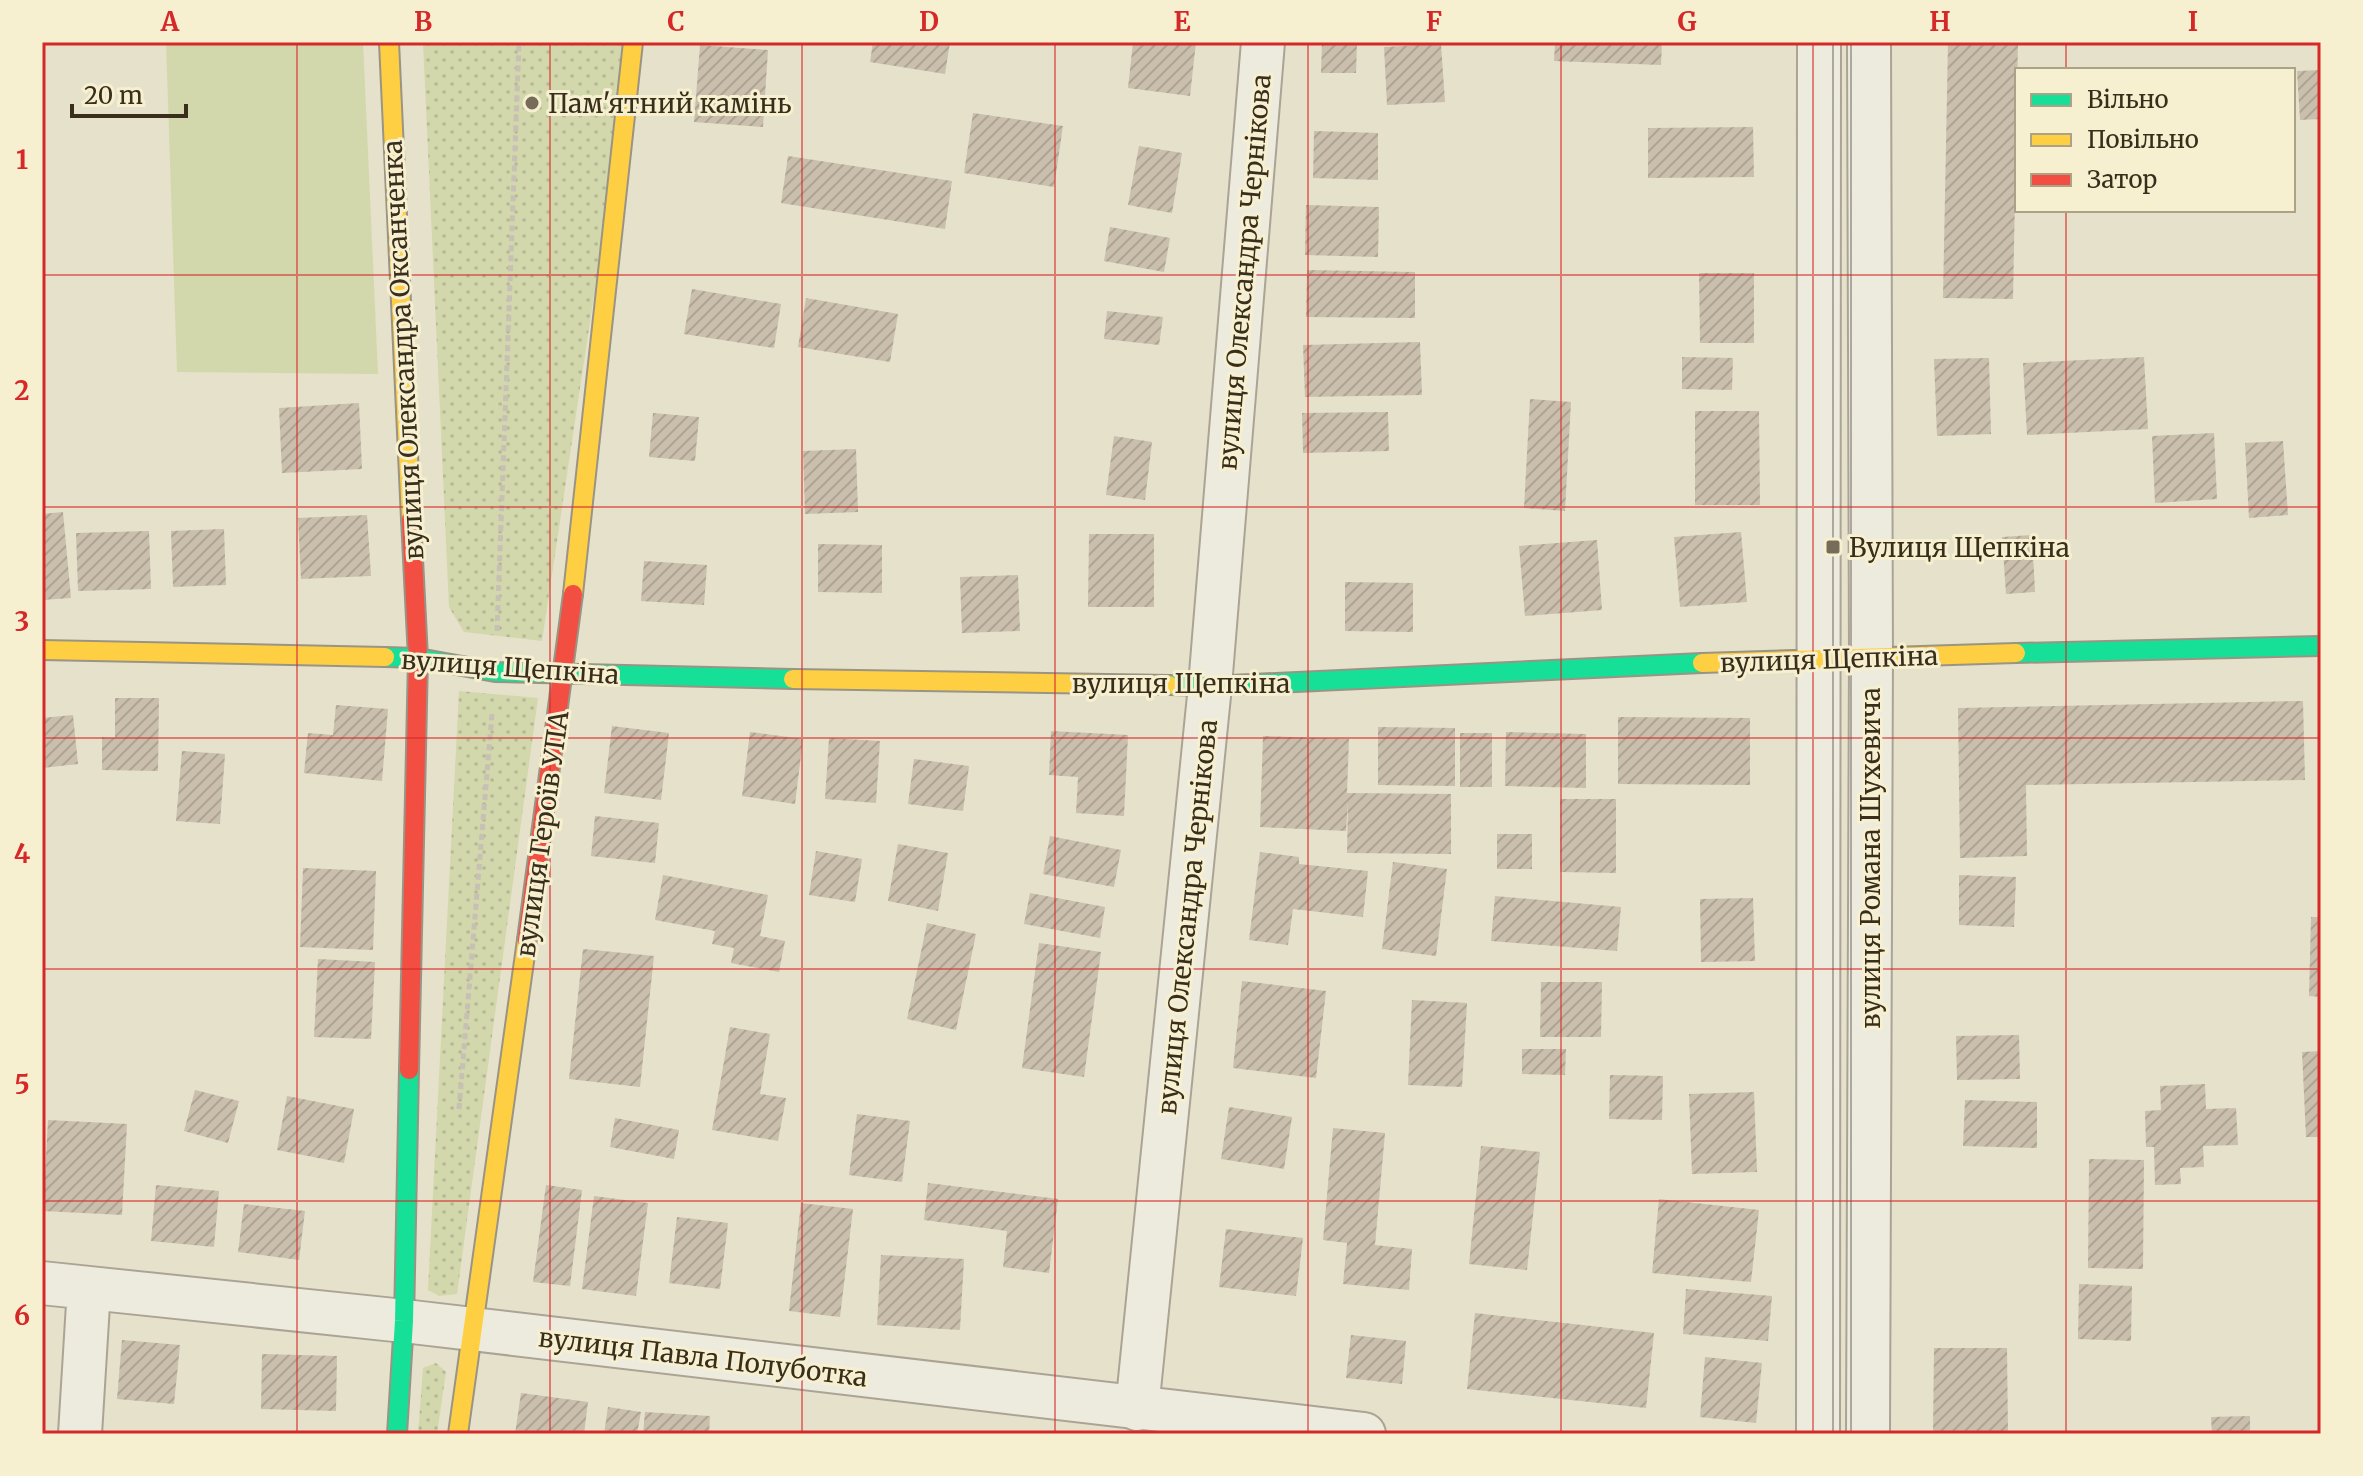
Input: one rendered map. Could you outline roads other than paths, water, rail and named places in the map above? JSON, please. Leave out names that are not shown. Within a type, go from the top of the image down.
[{"type":"street","name":"вулиця Олександра Оксанченка","points":[[389,42],[418,658]]},
{"type":"street","name":"вулиця Героїв УПА","points":[[458,1434],[564,675],[633,42]]},
{"type":"street","name":"вулиця Олександра Чернікова","points":[[1137,1409],[1210,686],[1263,42]]},
{"type":"street","name":"вулиця Романа Шухевича","points":[[1818,1434],[1819,42]]},
{"type":"street","name":"вулиця Романа Шухевича","points":[[1868,1434],[1871,656],[1869,42]]},
{"type":"street","name":"вулиця Щепкіна","points":[[42,650],[418,658],[495,672],[564,675],[1210,686],[1871,656],[2321,646]]},
{"type":"street","points":[[397,1434],[404,1321],[418,658]]},
{"type":"street","name":"вулиця Павла Полуботка","points":[[42,1283],[404,1321],[1364,1434]]},
{"type":"street","points":[[80,1434],[89,1288]]},
{"type":"tram line","points":[[1833,42],[1833,1434]]},
{"type":"tram line","points":[[1851,42],[1851,1434]]},
{"type":"place","name":"Пам'ятний камінь","points":[[532,103]]},
{"type":"place","name":"Вулиця Щепкіна","points":[[1833,547]]}]
